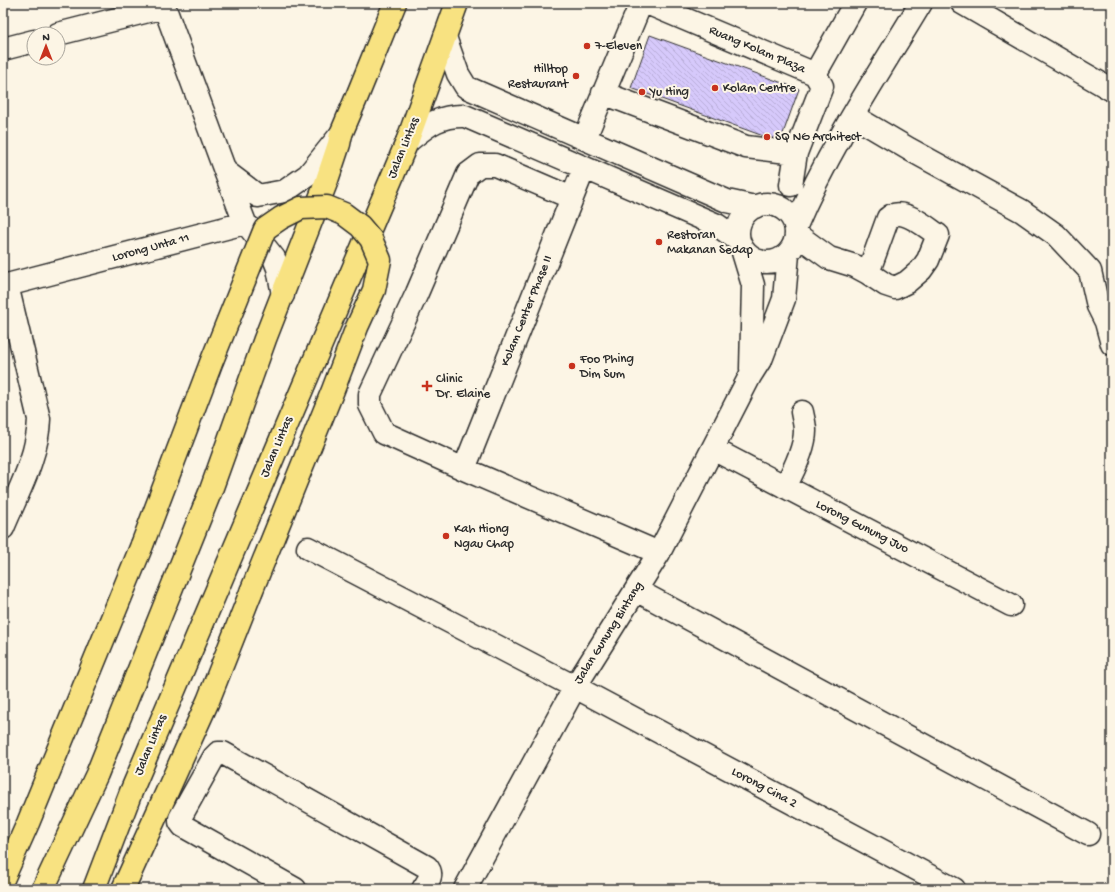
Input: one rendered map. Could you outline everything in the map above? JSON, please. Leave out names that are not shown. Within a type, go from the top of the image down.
[{"type":"highway","points":[[43,889],[100,767],[211,490],[265,339],[326,183],[339,144],[340,134],[395,3]]},
{"type":"highway","name":"Jalan Lintas","points":[[94,889],[131,792],[407,142],[457,3]]},
{"type":"highway","points":[[3,879],[28,823],[142,545],[211,363],[265,229],[281,218],[301,208],[327,207],[344,214],[360,226],[371,239],[380,260],[374,290],[357,327],[208,701],[123,889]]},
{"type":"street","points":[[585,138],[641,3]]},
{"type":"street","name":"Ruang Kolam Plaza","points":[[647,3],[815,74],[855,3]]},
{"type":"street","points":[[407,142],[430,124],[451,116],[465,116],[717,225],[740,244],[747,255],[755,260],[764,262],[776,261],[788,254],[793,248],[796,230],[804,207],[832,152],[921,3]]},
{"type":"street","points":[[962,3],[1112,90]]},
{"type":"street","points":[[66,32],[164,5],[245,223],[274,258],[278,268],[283,295]]},
{"type":"street","points":[[445,37],[458,74],[466,87],[727,201],[780,207],[792,218],[796,230],[829,258],[855,266],[868,273]]},
{"type":"street","points":[[3,49],[26,43]]},
{"type":"street","points":[[791,185],[796,153],[822,86],[815,74]]},
{"type":"street","points":[[603,93],[746,147],[796,153]]},
{"type":"street","points":[[853,116],[1022,211],[1056,235],[1090,271],[1098,306],[1106,322],[1112,344]]},
{"type":"street","points":[[225,171],[258,196],[285,191],[308,175],[340,134]]},
{"type":"street","points":[[740,244],[738,228],[742,217],[747,211],[763,205],[832,152]]},
{"type":"street","points":[[572,198],[495,165],[480,165],[468,174],[417,293],[370,394],[370,405],[384,433],[464,469],[660,552]]},
{"type":"street","name":"Kolam Center Phase II","points":[[464,469],[584,168]]},
{"type":"street","name":"Lorong Unta 11","points":[[5,286],[245,223]]},
{"type":"street","name":"Jalan Gunung Bintang","points":[[740,244],[753,285],[753,337],[750,376]]},
{"type":"street","name":"Jalan Gunung Bintang","points":[[472,887],[575,687],[660,552],[750,376],[762,357],[784,299],[788,254]]},
{"type":"street","points":[[3,528],[35,451],[39,434],[39,419],[5,286]]},
{"type":"street","points":[[785,487],[803,444],[805,429],[802,412]]},
{"type":"street","name":"Lorong Gunung Juo","points":[[713,449],[1011,605]]},
{"type":"street","name":"Lorong Cina 2","points":[[308,548],[575,687],[954,889]]},
{"type":"street","points":[[636,590],[1088,834]]},
{"type":"street","points":[[295,889],[182,826],[180,818],[214,757],[218,753],[223,753],[427,867],[431,871],[431,876],[423,889]]},
{"type":"building","name":"Kolam Centre","points":[[650,35],[799,89],[780,142],[631,88]]},
{"type":"place","name":"7-Eleven","points":[[587,46]]},
{"type":"place","name":"Hilltop Restaurant","points":[[576,76]]},
{"type":"place","name":"Kolam Centre","points":[[715,88]]},
{"type":"place","name":"Yu Hing","points":[[642,92]]},
{"type":"place","name":"SQ NG Architect","points":[[767,137]]},
{"type":"place","name":"Restoran Makanan Sedap","points":[[659,242]]},
{"type":"place","name":"Foo Phing Dim Sum","points":[[572,366]]},
{"type":"place","name":"Clinic Dr. Elaine","points":[[427,386]]},
{"type":"place","name":"Kah Hiong Ngau Chap","points":[[446,536]]}]
